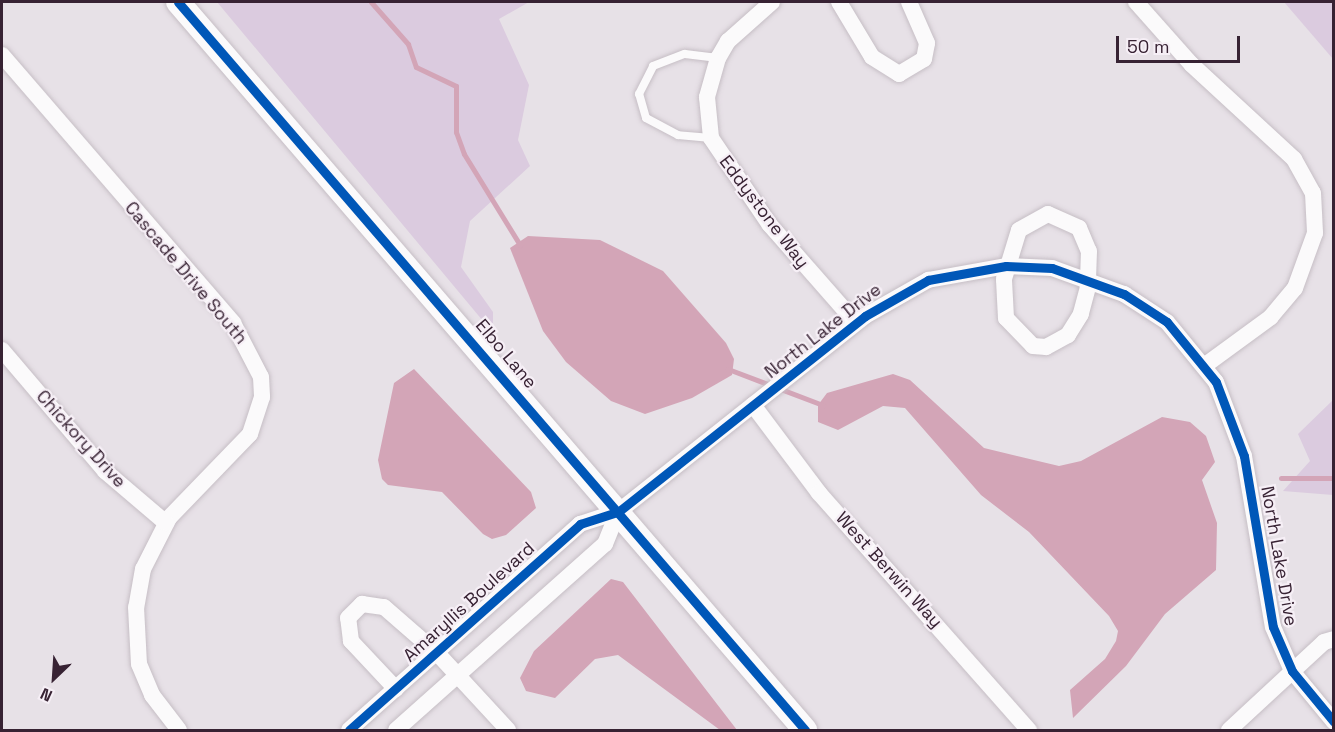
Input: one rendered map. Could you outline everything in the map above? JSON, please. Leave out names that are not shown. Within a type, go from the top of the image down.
[{"type":"street","name":"Elbo Lane","points":[[178,2],[805,730]]},
{"type":"street","name":"Eddystone Way","points":[[772,2],[728,41],[717,58],[707,98],[711,138],[770,225],[856,323]]},
{"type":"street","points":[[839,2],[872,57],[900,74],[924,59],[927,43],[909,2]]},
{"type":"street","points":[[1136,2],[1191,64],[1294,159],[1313,193],[1315,232],[1295,288],[1271,317],[1204,366]]},
{"type":"street","name":"Cascade Drive South","points":[[2,55],[220,308],[255,358],[262,396],[250,434],[166,523],[143,569],[136,645],[145,680],[179,730]]},
{"type":"street","points":[[1048,214],[1079,228],[1089,251],[1089,279],[1081,314],[1068,335],[1046,347],[1033,346],[1006,318],[1006,266],[1019,230],[1048,214]]},
{"type":"street","name":"North Lake Drive","points":[[618,512],[856,323],[928,279],[1006,266],[1052,268],[1089,279],[1167,322],[1204,366],[1238,430],[1268,609],[1292,671],[1334,722]]},
{"type":"street","name":"Chickory Drive","points":[[2,350],[105,471],[166,523]]},
{"type":"street","name":"West Berwin Way","points":[[753,405],[819,493],[1029,730]]},
{"type":"street","name":"Amaryllis Boulevard","points":[[349,730],[580,524],[618,512]]},
{"type":"street","points":[[396,730],[458,678],[605,544],[618,512]]},
{"type":"street","points":[[396,689],[351,641],[348,618],[354,608],[384,607],[437,653],[508,730]]},
{"type":"street","points":[[1234,729],[1292,671],[1334,639]]},
{"type":"lane","points":[[711,138],[678,135],[646,118],[639,94],[652,66],[685,54],[717,58]]},
{"type":"shaded area","points":[[217,2],[529,2],[499,19],[529,85],[518,140],[530,166],[470,221],[461,267],[493,312],[493,333]]},
{"type":"shaded area","points":[[1284,2],[1333,2],[1333,59]]},
{"type":"shaded area","points":[[528,236],[600,240],[663,271],[726,343],[734,359],[732,375],[692,398],[645,414],[611,401],[566,362],[543,331],[510,248]]},
{"type":"shaded area","points":[[414,369],[531,492],[536,508],[506,535],[492,539],[483,534],[442,492],[388,485],[382,479],[378,460],[394,383]]},
{"type":"shaded area","points":[[893,374],[910,380],[984,448],[1059,466],[1081,461],[1162,417],[1190,422],[1206,436],[1215,462],[1202,480],[1217,523],[1216,570],[1165,614],[1126,666],[1073,718],[1070,690],[1105,659],[1116,641],[1118,631],[1109,616],[1029,532],[981,495],[905,408],[883,406],[838,430],[818,422],[818,405],[827,393]]},
{"type":"shaded area","points":[[1333,400],[1333,495],[1283,491],[1310,461],[1298,434]]},
{"type":"shaded area","points":[[611,579],[623,582],[737,730],[720,730],[618,655],[595,659],[555,698],[526,691],[520,678],[534,651]]},
{"type":"waterway","points":[[371,2],[408,44],[416,67],[456,86],[456,132],[464,154],[520,245]]},
{"type":"waterway","points":[[728,369],[823,405]]},
{"type":"waterway","points":[[1281,478],[1334,478]]},
{"type":"cycle path","points":[[178,2],[805,730]]},
{"type":"cycle path","points":[[349,730],[580,524],[618,512],[865,316],[928,280],[1006,266],[1052,268],[1124,294],[1167,322],[1216,382],[1244,456],[1273,627],[1292,671],[1334,722]]}]
